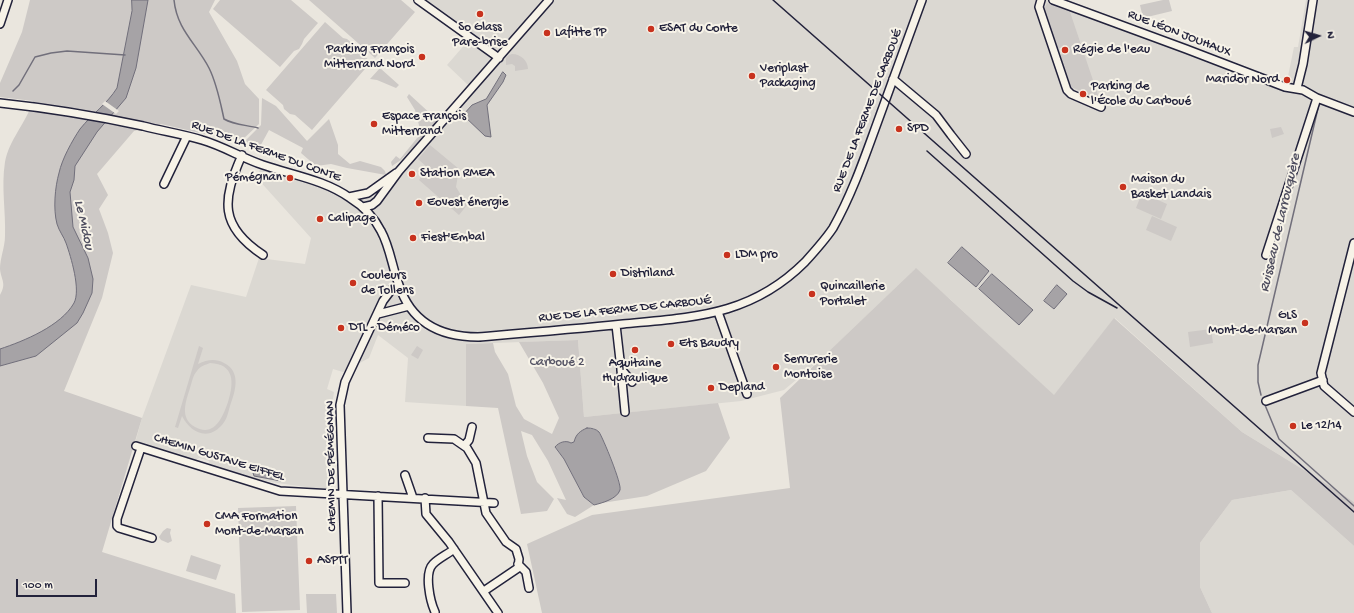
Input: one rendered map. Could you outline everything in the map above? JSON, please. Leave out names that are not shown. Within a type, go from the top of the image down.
[{"type":"street","points":[[0,24],[8,0]]},
{"type":"street","points":[[418,0],[499,58]]},
{"type":"street","name":"RUE DE LA FERME DU CONTE","points":[[0,103],[38,107],[84,115],[187,136],[213,143],[261,164],[330,186],[363,207],[372,205],[377,201],[400,171],[549,0]]},
{"type":"street","name":"RUE DE LA FERME DE CARBOUÉ","points":[[363,207],[374,220],[385,241],[399,286],[409,306],[417,317],[443,332],[465,337],[616,325],[684,318],[718,312],[742,304],[757,297],[794,273],[816,250],[832,229],[861,169],[922,0]]},
{"type":"street","name":"RUE LÉON JOUHAUX","points":[[1053,0],[1186,48],[1285,87],[1303,90],[1317,98],[1354,112]]},
{"type":"street","points":[[1297,88],[1303,64],[1313,0]]},
{"type":"street","points":[[1039,2],[1067,90],[1071,94],[1101,107]]},
{"type":"street","points":[[893,79],[936,115],[966,154]]},
{"type":"street","points":[[1266,255],[1317,98]]},
{"type":"street","points":[[164,184],[187,136]]},
{"type":"street","points":[[242,155],[232,178],[228,200],[229,218],[250,246],[264,255]]},
{"type":"street","name":"RUE DE LA FERME DU CONTE","points":[[349,197],[368,194],[400,171]]},
{"type":"street","points":[[363,207],[364,200],[368,194],[377,201]]},
{"type":"street","name":"RUE DE LA FERME DU CONTE","points":[[374,220],[373,211],[377,201]]},
{"type":"street","points":[[1354,243],[1321,373],[1324,386],[1354,412]]},
{"type":"street","name":"CHEMIN DE PÉMÉGNAN","points":[[348,613],[340,405],[345,382],[387,295],[392,289],[399,286]]},
{"type":"street","points":[[378,314],[409,306]]},
{"type":"street","points":[[718,312],[747,394]]},
{"type":"street","points":[[616,325],[625,412]]},
{"type":"street","points":[[621,370],[632,382]]},
{"type":"street","points":[[1266,401],[1323,380]]},
{"type":"street","points":[[464,446],[469,440],[472,427]]},
{"type":"street","points":[[428,438],[454,439],[467,448],[476,462],[486,513],[506,542],[516,549],[519,559],[518,568],[484,591]]},
{"type":"street","name":"CHEMIN GUSTAVE EIFFEL","points":[[152,538],[119,528],[117,526],[117,519],[138,447],[280,491],[494,503]]},
{"type":"street","points":[[405,474],[413,486],[413,498]]},
{"type":"street","points":[[378,496],[376,583],[406,583]]},
{"type":"street","points":[[426,498],[426,514],[454,549],[498,613]]},
{"type":"street","points":[[435,612],[431,603],[428,573],[433,564],[454,549]]},
{"type":"street","points":[[518,564],[526,572],[529,588]]},
{"type":"shaded area","points":[[132,0],[148,0],[136,68],[126,98],[97,132],[75,166],[74,180],[70,192],[73,227],[88,258],[93,279],[92,293],[77,323],[36,356],[0,366],[0,349],[20,342],[51,326],[68,311],[74,303],[76,297],[76,282],[73,265],[65,241],[58,227],[55,212],[55,198],[60,168],[80,129],[109,99],[117,88],[132,11]]},
{"type":"shaded area","points":[[420,0],[1068,0],[1286,86],[1294,47],[1298,47],[1306,0],[1354,0],[1354,502],[1242,432],[1115,318],[1054,396],[951,300],[915,269],[820,360],[784,390],[741,401],[584,417],[578,340],[466,344],[466,406],[405,402],[408,358],[378,335],[369,358],[343,372],[333,369],[327,389],[334,392],[334,484],[329,490],[257,479],[210,465],[209,461],[203,459],[199,458],[195,461],[135,443],[142,418],[191,285],[246,297],[259,258],[305,264],[311,238],[257,178],[260,169],[384,200],[468,85],[447,65],[467,42]]},
{"type":"shaded area","points":[[503,72],[506,75],[503,82],[487,105],[491,137],[485,136],[463,115],[472,105],[486,99]]},
{"type":"shaded area","points":[[962,247],[989,271],[976,287],[948,263]]},
{"type":"shaded area","points":[[992,274],[1033,310],[1019,325],[979,289]]},
{"type":"shaded area","points":[[1057,285],[1067,294],[1054,309],[1044,301]]},
{"type":"shaded area","points":[[587,428],[597,430],[599,432],[612,461],[620,486],[620,490],[616,496],[594,505],[584,497],[564,459],[555,447],[563,442],[574,442],[579,433]]},
{"type":"shaded area","points":[[254,470],[281,478],[281,481],[254,476]]},
{"type":"shaded area","points":[[1291,490],[1354,546],[1354,613],[1212,613],[1200,587],[1200,543],[1232,500]]},
{"type":"green space","points":[[30,0],[215,0],[209,12],[237,61],[245,84],[259,99],[259,124],[240,142],[161,124],[134,131],[97,174],[108,195],[99,209],[108,233],[113,253],[102,298],[64,391],[142,418],[102,552],[235,594],[236,613],[0,613],[0,295],[3,284],[0,269],[5,236],[4,171],[10,146],[33,101],[0,97],[0,83],[22,32]]},
{"type":"green space","points":[[220,0],[291,0],[318,23],[304,39],[299,49],[294,51],[280,67],[213,9]]},
{"type":"green space","points":[[309,0],[401,0],[415,12],[375,58]]},
{"type":"green space","points":[[1169,0],[1172,11],[1143,18],[1140,5]]},
{"type":"green space","points":[[1047,3],[1070,12],[1099,99],[1069,86],[1059,55],[1069,53],[1067,46],[1056,49],[1044,9]]},
{"type":"green space","points":[[325,22],[343,38],[347,39],[353,44],[354,47],[371,62],[312,130],[295,115],[290,114],[284,109],[283,105],[266,90]]},
{"type":"green space","points":[[512,54],[523,58],[527,63],[528,69],[515,71],[515,66],[512,64],[506,65],[506,58]]},
{"type":"green space","points":[[380,68],[399,85],[396,88],[377,80],[370,79]]},
{"type":"green space","points":[[409,94],[433,116],[436,121],[401,160],[392,166],[391,162],[396,156],[400,159],[422,132],[415,110],[407,97]]},
{"type":"green space","points":[[262,98],[276,106],[307,141],[329,119],[338,145],[338,154],[350,164],[360,161],[381,167],[385,171],[386,175],[331,164],[316,166],[301,153],[303,148],[269,130],[257,152],[258,145],[251,142],[249,148],[244,142],[261,125]]},
{"type":"green space","points":[[1281,127],[1284,134],[1272,138],[1270,129]]},
{"type":"green space","points":[[430,145],[459,169],[456,187],[467,205],[459,215],[419,180],[428,168],[418,159]]},
{"type":"green space","points":[[1142,193],[1167,204],[1161,219],[1136,208]]},
{"type":"green space","points":[[1152,216],[1177,227],[1171,241],[1146,230]]},
{"type":"green space","points":[[916,268],[1054,395],[1114,318],[1242,432],[1354,502],[1354,546],[1291,490],[1232,500],[1200,543],[1200,587],[1212,613],[542,613],[527,544],[592,515],[790,488],[780,398]]},
{"type":"green space","points":[[1211,329],[1213,343],[1190,347],[1188,332]]},
{"type":"green space","name":"Carboué 2","points":[[578,340],[584,417],[718,403],[730,438],[706,471],[647,496],[602,503],[616,495],[620,485],[611,459],[598,431],[593,428],[587,428],[574,442],[560,443],[555,448],[564,459],[584,497],[594,505],[575,517],[567,514],[557,498],[566,500],[548,461],[532,435],[521,431],[527,456],[537,482],[554,499],[547,511],[521,514],[498,408],[466,406],[466,344],[493,343],[495,352],[508,374],[516,406],[524,419],[552,434],[559,418],[543,383],[519,342]]},
{"type":"green space","points":[[199,346],[203,348],[198,364],[217,360],[230,367],[236,383],[234,395],[226,419],[216,431],[205,434],[199,433],[185,422],[182,416],[178,428],[175,427]],"holes":[[[210,363],[218,364],[224,367],[231,376],[232,382],[230,395],[221,419],[213,428],[202,430],[195,427],[187,419],[185,414],[187,398],[198,369]]]},
{"type":"green space","points":[[417,346],[423,350],[418,359],[411,355]]},
{"type":"green space","points":[[296,506],[300,610],[242,612],[238,508]]},
{"type":"green space","points":[[167,528],[171,529],[170,533],[172,541],[168,543],[161,540],[159,537]]},
{"type":"green space","points":[[191,555],[221,565],[216,580],[186,571]]},
{"type":"green space","points":[[306,594],[336,594],[337,613],[307,613]]},
{"type":"pier","points":[[105,101],[119,111],[116,114],[102,104]]},
{"type":"waterway","points":[[174,0],[176,11],[183,28],[204,59],[212,74],[224,119],[236,124],[258,128]]},
{"type":"waterway","points":[[13,91],[19,85],[35,57],[67,51],[125,55]]},
{"type":"waterway","name":"Ruisseau de Larrouquère","points":[[1261,395],[1258,382],[1258,365],[1319,104]]},
{"type":"waterway","name":"Ruisseau de Larrouquère","points":[[1265,405],[1279,439],[1354,506]]},
{"type":"railway","points":[[773,0],[1354,512]]},
{"type":"railway","points":[[927,151],[1073,281],[1088,292],[1117,308]]},
{"type":"place","name":"So Glass Pare-brise","points":[[480,14]]},
{"type":"place","name":"ESAT du Conte","points":[[651,29]]},
{"type":"place","name":"Lafitte TP","points":[[547,33]]},
{"type":"place","name":"Régie de l'eau","points":[[1065,50]]},
{"type":"place","name":"Parking François Mitterrand Nord","points":[[422,57]]},
{"type":"place","name":"Veriplast Packaging","points":[[752,76]]},
{"type":"place","name":"Maridor Nord","points":[[1287,80]]},
{"type":"place","name":"Parking de l'École du Carboué","points":[[1083,94]]},
{"type":"place","name":"Espace François Mitterrand","points":[[374,124]]},
{"type":"place","name":"SPD","points":[[899,129]]},
{"type":"place","name":"Station RMEA","points":[[412,174]]},
{"type":"place","name":"Pémégnan","points":[[290,178]]},
{"type":"place","name":"Maison du Basket Landais","points":[[1123,187]]},
{"type":"place","name":"Eovest énergie","points":[[419,203]]},
{"type":"place","name":"Calipage","points":[[320,219]]},
{"type":"place","name":"Fiest'Embal","points":[[413,238]]},
{"type":"place","name":"LDM pro","points":[[727,255]]},
{"type":"place","name":"Distriland","points":[[613,274]]},
{"type":"place","name":"Couleurs de Tollens","points":[[353,283]]},
{"type":"place","name":"Quincaillerie Portalet","points":[[812,294]]},
{"type":"place","name":"GLS Mont-de-Marsan","points":[[1305,323]]},
{"type":"place","name":"DTL - Déméco","points":[[341,328]]},
{"type":"place","name":"Ets Baudry","points":[[671,344]]},
{"type":"place","name":"Aquitaine Hydraulique","points":[[635,350]]},
{"type":"place","name":"Serrurerie Montoise","points":[[776,367]]},
{"type":"place","name":"Depland","points":[[711,388]]},
{"type":"place","name":"Le 12/14","points":[[1293,426]]},
{"type":"place","name":"CMA Formation Mont-de-Marsan","points":[[207,524]]},
{"type":"place","name":"ASPTT","points":[[309,561]]},
{"type":"water label","name":"Le Midou","points":[[83,225]]}]
